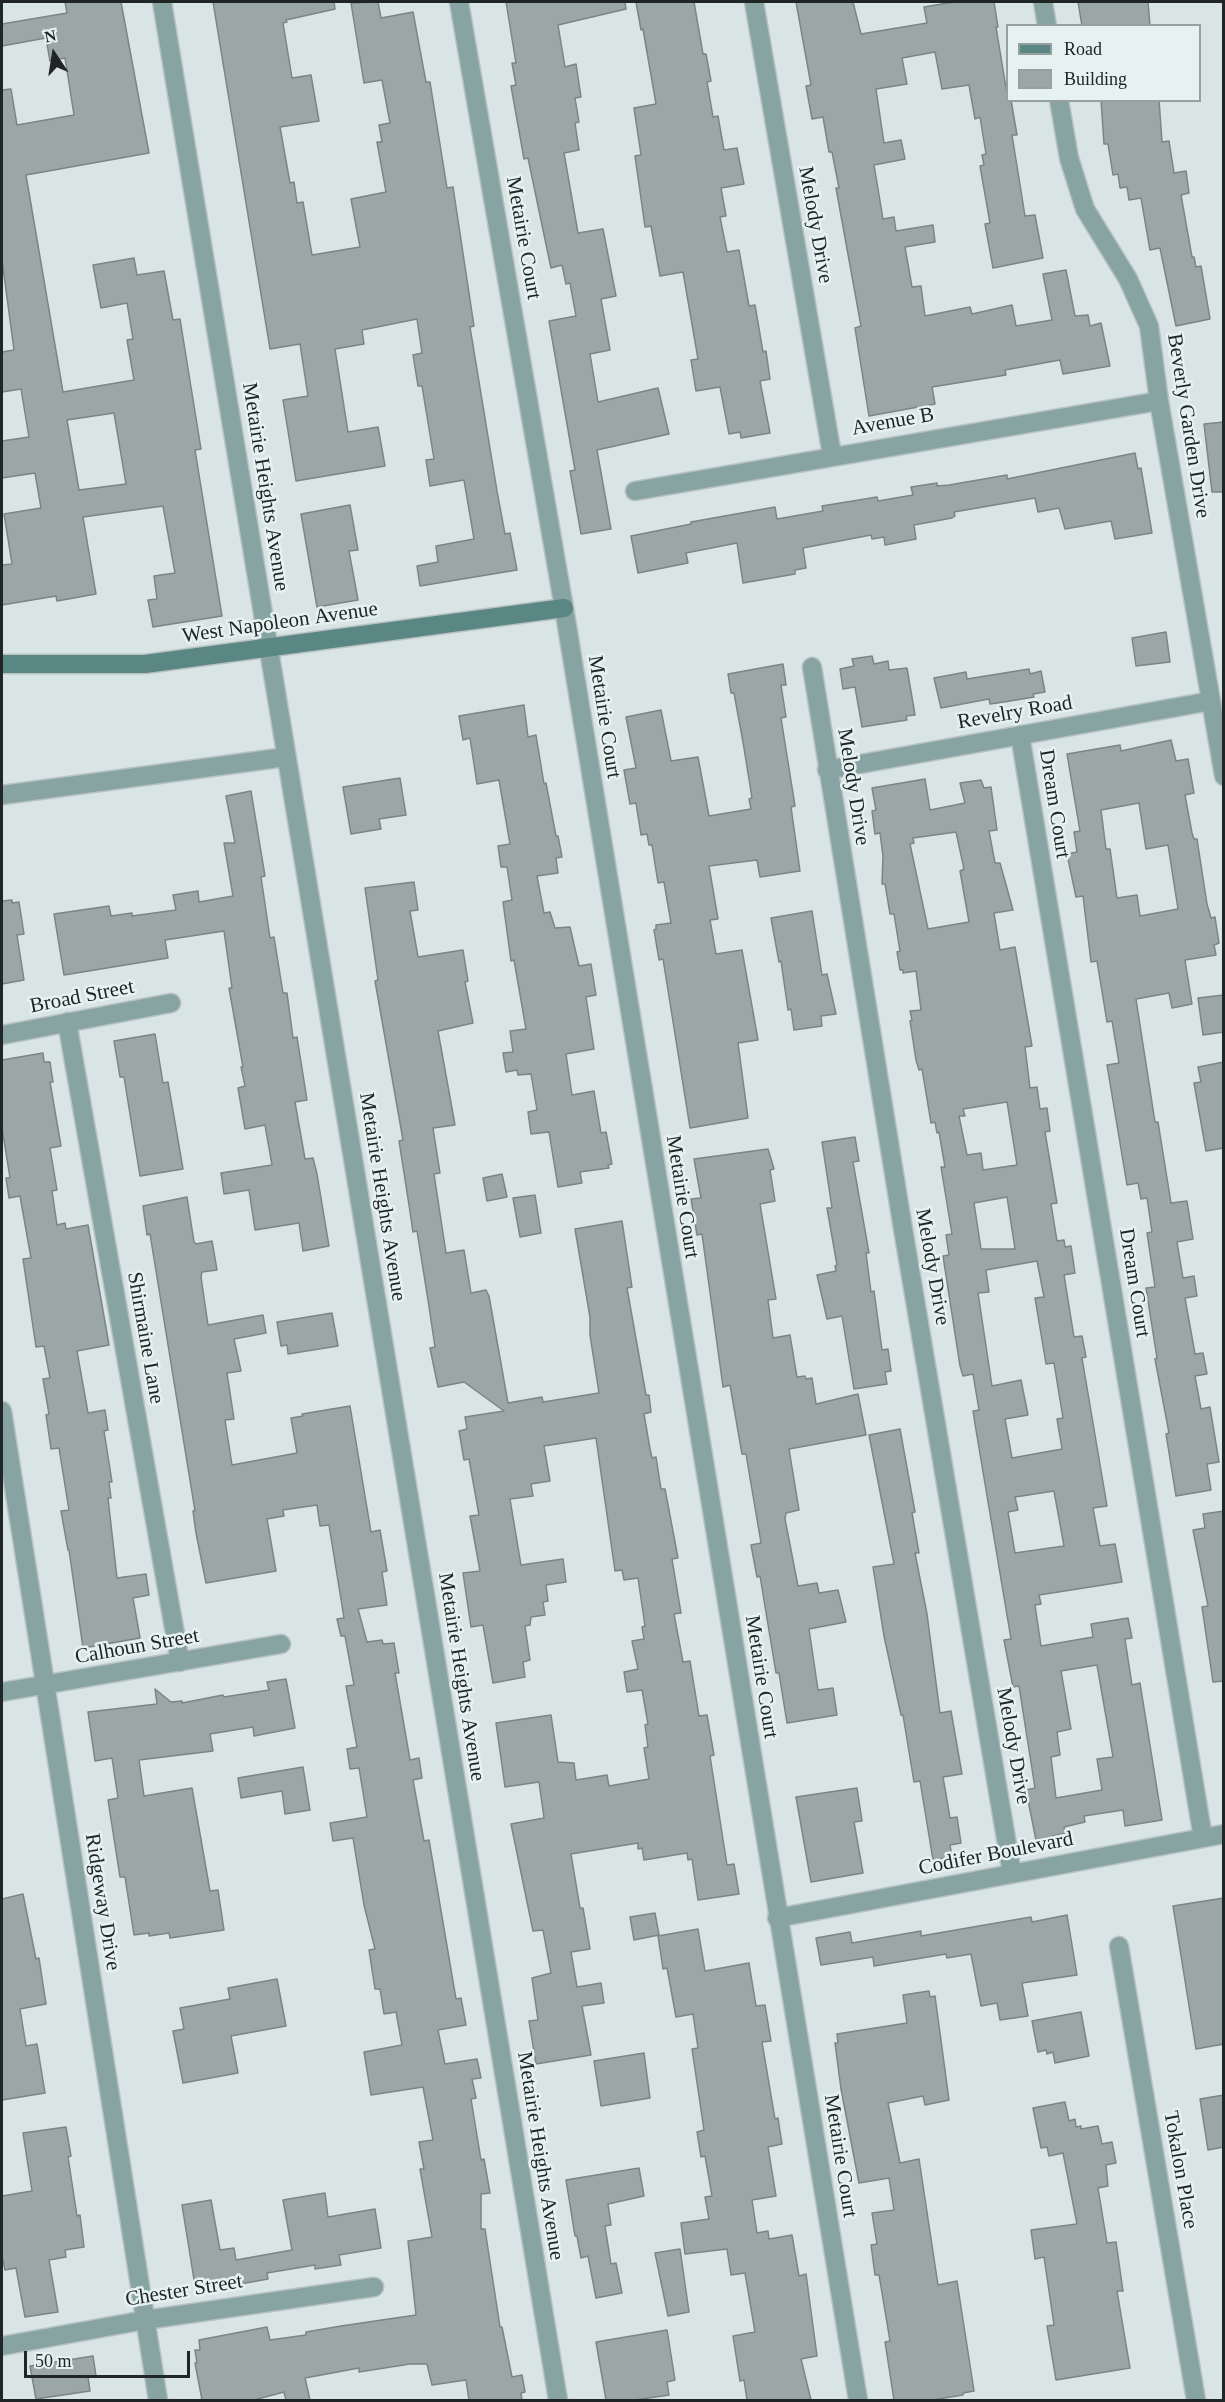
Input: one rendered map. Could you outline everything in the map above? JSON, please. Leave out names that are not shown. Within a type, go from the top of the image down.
[{"type":"street","name":"Metairie Heights Avenue","points":[[162,2],[558,2400]]},
{"type":"street","name":"Metairie Court","points":[[459,2],[564,608],[777,1918],[858,2400]]},
{"type":"street","name":"Melody Drive","points":[[754,2],[832,455]]},
{"type":"street","points":[[1042,2],[1047,24]]},
{"type":"street","name":"Beverly Garden Drive","points":[[1059,102],[1069,159],[1085,209],[1128,279],[1149,326],[1159,401],[1224,776]]},
{"type":"street","name":"Avenue B","points":[[635,491],[832,455],[1159,401]]},
{"type":"street","name":"West Napoleon Avenue","points":[[2,664],[145,664],[564,608]]},
{"type":"street","name":"Melody Drive","points":[[812,667],[827,770],[1012,1874]]},
{"type":"street","name":"Revelry Road","points":[[827,770],[1211,702]]},
{"type":"street","name":"Dream Court","points":[[1020,735],[1203,1838]]},
{"type":"street","points":[[2,795],[286,757]]},
{"type":"street","name":"Broad Street","points":[[2,1035],[171,1003]]},
{"type":"street","name":"Shirmaine Lane","points":[[67,1022],[180,1662]]},
{"type":"street","name":"Ridgeway Drive","points":[[2,1411],[158,2400]]},
{"type":"street","name":"Calhoun Street","points":[[2,1692],[281,1644]]},
{"type":"street","name":"Codifer Boulevard","points":[[777,1918],[1224,1834]]},
{"type":"street","name":"Tokalon Place","points":[[1119,1946],[1197,2400]]},
{"type":"street","name":"Chester Street","points":[[2,2346],[144,2320],[374,2287]]},
{"type":"building","points":[[65,2],[121,2],[149,153],[26,175],[63,392],[134,380],[127,340],[133,339],[127,303],[101,308],[93,265],[134,258],[137,275],[164,271],[173,320],[180,319],[201,449],[195,450],[222,616],[153,627],[148,600],[157,599],[154,576],[175,573],[163,506],[83,517],[96,594],[57,601],[56,596],[2,605],[2,565],[12,564],[4,514],[41,508],[35,473],[2,478],[2,441],[29,437],[21,389],[2,392],[2,352],[14,350],[2,260],[2,90],[11,89],[17,125],[74,115],[65,58],[50,61],[46,38],[2,46],[2,24],[67,13]],"holes":[[[114,413],[126,484],[79,490],[67,420]]]},
{"type":"building","points":[[213,2],[334,2],[335,9],[286,20],[287,22],[283,23],[292,78],[311,75],[319,121],[280,127],[290,183],[294,182],[297,203],[303,202],[312,255],[360,247],[351,199],[386,192],[377,142],[382,142],[379,125],[390,123],[382,80],[364,83],[351,3],[378,2],[381,18],[413,12],[426,82],[430,82],[447,188],[453,187],[474,326],[470,327],[497,491],[505,534],[510,533],[517,570],[420,586],[417,566],[438,562],[436,546],[474,539],[464,480],[430,486],[426,460],[434,459],[422,386],[418,386],[413,355],[422,353],[417,319],[362,330],[364,344],[335,349],[348,432],[378,427],[385,466],[296,481],[283,400],[308,396],[300,344],[270,349]]},
{"type":"building","points":[[506,2],[625,2],[626,9],[558,25],[565,67],[576,64],[581,97],[575,98],[579,122],[575,123],[579,150],[564,153],[578,233],[603,229],[616,296],[601,299],[610,350],[590,354],[598,402],[658,388],[669,434],[597,450],[611,529],[581,534],[570,471],[575,470],[549,321],[576,316],[570,283],[566,284],[562,265],[551,268],[528,158],[524,159],[511,86],[516,85],[512,63],[516,63]]},
{"type":"building","points":[[636,2],[694,2],[703,54],[706,54],[711,81],[707,82],[713,117],[718,116],[724,150],[737,148],[744,184],[721,188],[726,216],[720,217],[727,252],[739,250],[749,306],[755,305],[763,352],[766,351],[770,379],[760,381],[770,433],[741,438],[740,432],[729,434],[720,387],[696,391],[691,360],[698,359],[683,272],[660,276],[651,226],[645,227],[635,156],[641,155],[634,108],[656,104]]},
{"type":"building","points":[[796,2],[853,2],[861,34],[927,23],[924,7],[954,2],[994,2],[1006,102],[1011,102],[1017,135],[1012,135],[1025,216],[1035,215],[1043,258],[993,268],[985,224],[990,223],[980,166],[984,165],[982,155],[986,154],[980,117],[975,119],[969,85],[942,89],[935,52],[902,58],[907,84],[876,89],[884,143],[901,140],[905,159],[874,165],[883,219],[894,217],[896,231],[933,225],[935,242],[905,247],[912,287],[921,286],[925,316],[970,307],[972,314],[1012,305],[1016,326],[1052,320],[1043,274],[1066,270],[1075,316],[1088,315],[1090,326],[1101,323],[1110,366],[1063,374],[1060,360],[1005,370],[1006,375],[932,387],[935,404],[869,416],[855,328],[861,326],[836,188],[839,188],[832,152],[829,152],[823,117],[812,119],[806,86],[811,85]]},
{"type":"building","points":[[1078,2],[1148,2],[1150,24],[1082,24]]},
{"type":"building","points":[[1101,102],[1159,102],[1162,142],[1169,141],[1174,173],[1186,171],[1189,193],[1181,195],[1192,257],[1194,257],[1196,267],[1201,266],[1210,319],[1176,326],[1160,248],[1150,250],[1141,198],[1129,200],[1127,187],[1120,188],[1118,174],[1113,175],[1108,144],[1104,144]]},
{"type":"building","points":[[1224,422],[1224,492],[1212,492],[1204,424]]},
{"type":"building","points":[[1135,453],[1138,469],[1141,468],[1152,533],[1115,539],[1111,521],[1065,529],[1059,508],[1038,512],[1035,498],[954,512],[955,516],[952,518],[914,525],[916,539],[885,545],[884,537],[872,539],[871,535],[803,548],[806,568],[795,570],[795,574],[743,583],[737,543],[686,553],[688,563],[638,573],[631,536],[691,524],[691,522],[775,507],[777,519],[823,511],[822,506],[877,497],[878,501],[913,495],[911,487],[937,483],[937,486],[949,485],[1007,475],[1007,479]]},
{"type":"building","points":[[350,505],[358,550],[349,551],[358,600],[317,607],[301,514]]},
{"type":"building","points":[[1166,632],[1170,662],[1136,666],[1132,638]]},
{"type":"building","points":[[872,656],[874,664],[888,661],[889,670],[907,668],[915,715],[906,716],[907,720],[862,727],[855,687],[843,689],[840,669],[854,666],[852,659]]},
{"type":"building","points":[[783,664],[786,685],[781,685],[786,717],[781,718],[795,806],[791,807],[800,871],[760,877],[757,860],[709,866],[718,919],[710,920],[716,954],[742,950],[758,1040],[738,1043],[748,1118],[690,1128],[663,959],[659,960],[654,930],[656,925],[671,923],[664,882],[658,883],[652,845],[649,845],[647,834],[641,835],[636,803],[630,804],[624,770],[636,768],[626,717],[661,710],[671,761],[698,757],[709,816],[751,809],[749,799],[752,798],[743,742],[728,674]]},
{"type":"building","points":[[1029,669],[1030,674],[1041,671],[1045,692],[1033,694],[1034,697],[1004,702],[990,704],[989,699],[941,708],[934,678],[966,672],[967,679]]},
{"type":"building","points":[[524,705],[528,737],[536,735],[544,784],[546,783],[562,857],[556,858],[558,873],[537,876],[544,913],[550,912],[555,928],[570,927],[579,966],[591,964],[596,995],[586,997],[594,1049],[566,1054],[572,1095],[594,1091],[601,1133],[606,1132],[612,1164],[608,1165],[609,1168],[580,1172],[582,1183],[558,1187],[549,1132],[531,1134],[528,1112],[537,1110],[531,1074],[518,1075],[517,1070],[506,1072],[503,1053],[513,1052],[510,1031],[526,1029],[514,960],[511,961],[503,902],[512,900],[507,867],[501,867],[498,846],[510,844],[499,780],[477,784],[470,738],[463,740],[459,716]]},
{"type":"building","points":[[1171,740],[1176,761],[1188,759],[1194,793],[1185,795],[1192,833],[1194,839],[1197,839],[1207,904],[1211,918],[1215,917],[1219,943],[1214,945],[1216,955],[1185,960],[1192,1004],[1172,1008],[1169,993],[1136,999],[1155,1122],[1158,1122],[1171,1203],[1187,1201],[1193,1239],[1177,1242],[1183,1278],[1194,1276],[1197,1296],[1185,1298],[1195,1354],[1203,1353],[1207,1374],[1195,1376],[1201,1409],[1210,1407],[1219,1462],[1207,1464],[1211,1490],[1176,1496],[1166,1434],[1169,1433],[1155,1359],[1157,1358],[1146,1288],[1155,1287],[1147,1233],[1152,1232],[1147,1198],[1141,1199],[1138,1183],[1127,1185],[1107,1065],[1119,1063],[1112,1021],[1107,1022],[1097,961],[1091,962],[1083,896],[1076,897],[1067,854],[1077,852],[1074,832],[1080,831],[1067,754],[1120,745],[1121,751]],"holes":[[[1139,803],[1146,849],[1168,845],[1178,909],[1140,916],[1137,895],[1117,898],[1110,849],[1106,849],[1101,810]]]},
{"type":"building","points":[[400,778],[406,815],[379,819],[381,829],[351,834],[343,787]]},
{"type":"building","points":[[925,779],[930,810],[965,803],[960,783],[981,780],[984,788],[991,787],[997,830],[989,831],[995,863],[1000,863],[1013,910],[994,913],[1000,950],[1015,947],[1032,1046],[1025,1047],[1030,1088],[1037,1087],[1040,1109],[1047,1108],[1050,1131],[1045,1132],[1057,1203],[1051,1204],[1057,1241],[1064,1240],[1065,1247],[1071,1246],[1075,1273],[1064,1275],[1074,1337],[1082,1336],[1086,1357],[1082,1358],[1107,1506],[1093,1508],[1100,1546],[1115,1544],[1122,1582],[1039,1595],[1041,1604],[1035,1605],[1041,1646],[1093,1637],[1091,1624],[1128,1618],[1132,1638],[1125,1639],[1132,1685],[1140,1683],[1162,1820],[1125,1826],[1123,1810],[1084,1816],[1085,1822],[1064,1827],[1066,1833],[1036,1840],[1026,1790],[1035,1788],[1019,1686],[1013,1687],[1004,1640],[1011,1639],[973,1411],[979,1410],[973,1374],[963,1376],[960,1366],[943,1256],[949,1255],[946,1235],[952,1234],[941,1167],[945,1167],[939,1132],[937,1133],[935,1122],[931,1123],[922,1069],[919,1070],[916,1060],[910,1021],[912,1020],[910,1011],[921,1010],[916,971],[903,973],[903,970],[900,970],[897,952],[900,951],[894,914],[890,914],[885,884],[882,884],[883,856],[880,833],[875,834],[872,811],[876,810],[872,788]],"holes":[[[956,832],[964,869],[960,871],[969,922],[928,929],[910,844],[914,843],[913,838]],[[1007,1102],[1017,1165],[983,1170],[981,1153],[967,1155],[959,1116],[965,1116],[963,1109]],[[1007,1197],[1015,1249],[981,1249],[974,1203]],[[1037,1261],[1044,1297],[1035,1298],[1046,1364],[1054,1363],[1063,1418],[1057,1419],[1062,1449],[1012,1458],[1005,1419],[1028,1415],[1021,1380],[992,1386],[978,1293],[989,1292],[986,1270]],[[1054,1491],[1064,1546],[1015,1553],[1008,1512],[1018,1510],[1015,1497]],[[1097,1665],[1113,1757],[1097,1759],[1102,1790],[1056,1798],[1051,1757],[1060,1755],[1057,1732],[1071,1729],[1061,1671]]]},
{"type":"building","points":[[251,791],[265,876],[261,877],[270,938],[274,937],[283,993],[287,993],[293,1038],[297,1037],[307,1100],[295,1102],[305,1159],[313,1158],[317,1174],[329,1246],[303,1251],[299,1223],[255,1230],[249,1190],[224,1194],[221,1173],[272,1165],[265,1125],[245,1129],[238,1088],[245,1086],[241,1067],[243,1067],[229,988],[232,988],[224,931],[165,940],[168,958],[64,975],[54,914],[109,906],[111,916],[132,913],[132,916],[176,910],[173,895],[198,891],[199,902],[233,896],[224,843],[235,843],[226,796]]},
{"type":"building","points":[[414,882],[418,910],[410,911],[418,957],[463,950],[468,981],[465,982],[473,1023],[438,1031],[455,1125],[433,1128],[440,1173],[434,1174],[446,1253],[464,1250],[471,1293],[486,1290],[489,1296],[508,1403],[542,1397],[543,1402],[599,1393],[590,1335],[590,1317],[575,1229],[622,1221],[632,1287],[627,1288],[651,1412],[644,1414],[652,1458],[656,1457],[661,1489],[665,1489],[678,1558],[672,1559],[681,1613],[674,1614],[683,1662],[690,1661],[699,1716],[707,1715],[714,1755],[710,1756],[727,1865],[734,1864],[739,1894],[698,1900],[692,1859],[688,1860],[687,1853],[644,1860],[642,1848],[638,1849],[638,1843],[571,1854],[590,1949],[571,1952],[577,1987],[601,1983],[604,2003],[582,2006],[591,2055],[536,2064],[529,2021],[538,2020],[532,1978],[551,1973],[543,1930],[533,1931],[511,1824],[544,1818],[539,1782],[505,1787],[496,1723],[551,1715],[558,1762],[574,1763],[576,1780],[607,1775],[609,1786],[649,1779],[644,1748],[648,1747],[645,1725],[648,1724],[642,1690],[627,1692],[624,1672],[638,1669],[632,1641],[644,1639],[642,1627],[645,1626],[638,1578],[624,1580],[622,1570],[615,1571],[596,1438],[544,1446],[550,1481],[531,1484],[533,1496],[510,1499],[521,1565],[563,1559],[566,1582],[546,1585],[548,1601],[543,1602],[545,1615],[531,1617],[530,1625],[525,1626],[530,1660],[523,1662],[525,1677],[493,1683],[483,1625],[471,1627],[463,1573],[480,1571],[470,1516],[479,1515],[469,1459],[464,1460],[459,1431],[467,1429],[465,1417],[504,1411],[464,1382],[438,1387],[430,1348],[435,1347],[417,1231],[413,1232],[399,1141],[403,1140],[375,981],[378,980],[365,888]]},
{"type":"building","points":[[12,900],[12,903],[19,902],[24,934],[17,935],[24,980],[2,984],[2,901]]},
{"type":"building","points":[[812,911],[822,975],[827,974],[836,1014],[821,1016],[822,1026],[794,1030],[791,1009],[788,1010],[781,961],[779,962],[771,918]]},
{"type":"building","points":[[1224,995],[1224,1032],[1203,1035],[1198,998]]},
{"type":"building","points":[[155,1034],[163,1083],[168,1082],[183,1169],[140,1176],[124,1077],[120,1077],[114,1041]]},
{"type":"building","points":[[43,1053],[44,1062],[50,1062],[53,1082],[50,1082],[61,1146],[50,1148],[57,1190],[52,1191],[57,1225],[65,1223],[66,1229],[88,1225],[109,1345],[77,1351],[88,1413],[105,1410],[108,1430],[104,1431],[112,1482],[109,1482],[111,1498],[108,1498],[117,1578],[146,1574],[149,1595],[133,1598],[140,1638],[83,1648],[61,1511],[69,1510],[59,1448],[51,1449],[46,1415],[49,1414],[43,1379],[50,1378],[44,1346],[36,1347],[23,1259],[31,1258],[20,1196],[9,1198],[6,1178],[10,1178],[2,1128],[2,1060]]},
{"type":"building","points":[[1224,1062],[1224,1148],[1206,1151],[1194,1083],[1201,1082],[1198,1067]]},
{"type":"building","points":[[855,1137],[859,1161],[853,1162],[869,1253],[866,1253],[871,1292],[874,1291],[882,1350],[888,1349],[891,1371],[885,1372],[887,1384],[854,1389],[842,1316],[827,1319],[817,1275],[836,1271],[835,1266],[837,1265],[827,1208],[832,1208],[822,1142]]},
{"type":"building","points":[[768,1149],[774,1169],[770,1170],[775,1201],[760,1204],[776,1299],[768,1300],[773,1338],[790,1335],[797,1377],[812,1378],[816,1404],[858,1394],[866,1435],[789,1449],[799,1510],[786,1513],[785,1519],[798,1586],[817,1583],[819,1593],[838,1590],[846,1622],[809,1629],[818,1690],[833,1688],[837,1715],[787,1723],[760,1576],[757,1577],[751,1545],[761,1543],[746,1454],[742,1454],[730,1385],[723,1387],[702,1234],[697,1235],[691,1199],[701,1198],[694,1159]]},
{"type":"building","points":[[502,1174],[507,1197],[487,1201],[483,1178]]},
{"type":"building","points":[[535,1195],[541,1233],[520,1237],[513,1198]]},
{"type":"building","points":[[187,1197],[194,1242],[196,1244],[212,1241],[217,1270],[202,1272],[201,1277],[208,1325],[263,1315],[266,1333],[234,1339],[241,1371],[227,1373],[234,1419],[225,1420],[232,1465],[297,1453],[291,1418],[350,1406],[371,1532],[380,1530],[387,1571],[382,1572],[387,1605],[358,1609],[367,1642],[382,1640],[383,1644],[394,1643],[399,1673],[395,1673],[410,1760],[419,1758],[422,1778],[413,1780],[424,1841],[429,1840],[456,1999],[461,1998],[466,2025],[438,2030],[445,2064],[477,2059],[481,2078],[472,2079],[476,2098],[471,2099],[481,2160],[484,2159],[490,2193],[481,2194],[481,2229],[485,2229],[500,2327],[502,2327],[512,2377],[522,2375],[525,2392],[521,2393],[522,2400],[469,2400],[466,2380],[432,2385],[427,2364],[410,2364],[359,2372],[359,2368],[305,2378],[310,2400],[286,2400],[284,2392],[254,2400],[202,2400],[195,2363],[197,2363],[195,2350],[200,2350],[199,2340],[267,2327],[270,2340],[306,2335],[306,2332],[341,2326],[416,2315],[408,2241],[432,2237],[420,2169],[424,2169],[419,2142],[433,2140],[423,2087],[371,2095],[364,2052],[402,2045],[396,2012],[384,2014],[380,1989],[375,1989],[369,1950],[375,1949],[364,1905],[353,1838],[333,1841],[330,1823],[367,1817],[359,1768],[350,1769],[347,1749],[357,1747],[346,1686],[354,1685],[345,1636],[341,1636],[337,1619],[344,1618],[329,1525],[320,1526],[317,1505],[283,1510],[284,1516],[267,1519],[276,1571],[206,1583],[196,1533],[193,1511],[195,1511],[150,1234],[147,1235],[143,1206]]},
{"type":"building","points":[[332,1313],[338,1346],[288,1354],[287,1345],[281,1346],[277,1322]]},
{"type":"building","points":[[900,1429],[915,1512],[912,1513],[919,1553],[915,1553],[927,1614],[940,1713],[951,1711],[962,1774],[943,1777],[950,1818],[957,1817],[961,1843],[950,1845],[952,1857],[933,1860],[920,1781],[914,1782],[903,1715],[901,1715],[884,1636],[873,1567],[894,1564],[869,1435]]},
{"type":"building","points":[[1224,1511],[1224,1681],[1213,1682],[1202,1607],[1208,1606],[1193,1530],[1205,1528],[1203,1514]]},
{"type":"building","points":[[286,1679],[295,1728],[254,1736],[253,1727],[210,1734],[213,1751],[139,1760],[144,1796],[192,1788],[210,1891],[218,1890],[224,1930],[170,1938],[169,1933],[149,1936],[149,1933],[134,1935],[125,1877],[120,1877],[108,1800],[118,1798],[112,1758],[95,1761],[88,1712],[157,1704],[155,1689],[171,1702],[182,1701],[182,1703],[223,1695],[224,1697],[269,1690],[267,1682]]},
{"type":"building","points":[[303,1767],[310,1810],[285,1814],[282,1791],[241,1798],[238,1778]]},
{"type":"building","points":[[857,1788],[862,1821],[854,1822],[863,1873],[811,1882],[796,1797]]},
{"type":"building","points":[[23,1894],[36,1959],[39,1958],[46,2004],[20,2009],[26,2046],[37,2044],[45,2093],[2,2100],[2,1899]]},
{"type":"building","points":[[1224,1898],[1224,2044],[1196,2049],[1173,1906]]},
{"type":"building","points":[[655,1913],[659,1935],[634,1940],[630,1917]]},
{"type":"building","points":[[1067,1915],[1077,1975],[1022,1983],[1028,2016],[1000,2020],[997,2003],[981,2006],[971,1954],[947,1958],[946,1954],[874,1966],[873,1957],[821,1965],[816,1938],[850,1932],[852,1943],[921,1931],[921,1936],[1031,1917],[1032,1922]]},
{"type":"building","points":[[698,1929],[705,1971],[749,1963],[756,2006],[765,2005],[771,2041],[762,2042],[775,2119],[778,2118],[782,2144],[768,2147],[776,2196],[752,2200],[757,2233],[768,2231],[769,2239],[792,2235],[799,2276],[806,2274],[817,2356],[801,2359],[811,2400],[747,2400],[744,2380],[740,2381],[733,2336],[755,2332],[745,2273],[731,2275],[727,2249],[685,2254],[681,2223],[709,2219],[705,2197],[712,2196],[705,2156],[701,2157],[697,2132],[704,2130],[692,2049],[698,2048],[693,2014],[676,2017],[667,1968],[663,1969],[658,1936]]},
{"type":"building","points":[[277,1979],[286,2026],[231,2036],[238,2073],[183,2083],[173,2031],[184,2029],[180,2008],[230,1999],[228,1988]]},
{"type":"building","points":[[929,1991],[930,1997],[935,1996],[949,2100],[925,2105],[923,2096],[888,2103],[900,2163],[919,2159],[938,2285],[957,2281],[974,2391],[932,2400],[894,2400],[885,2342],[890,2341],[879,2275],[875,2275],[871,2245],[877,2244],[872,2213],[894,2210],[889,2178],[859,2183],[841,2089],[835,2043],[838,2043],[837,2034],[907,2023],[903,1995]]},
{"type":"building","points":[[1081,2012],[1089,2056],[1055,2063],[1053,2052],[1047,2054],[1046,2050],[1038,2052],[1032,2021]]},
{"type":"building","points":[[644,2053],[650,2098],[601,2106],[594,2061]]},
{"type":"building","points":[[1224,2095],[1224,2147],[1208,2150],[1200,2099]]},
{"type":"building","points":[[1065,2102],[1069,2121],[1075,2119],[1076,2127],[1081,2126],[1081,2129],[1098,2126],[1102,2144],[1112,2142],[1116,2163],[1106,2165],[1108,2186],[1098,2188],[1107,2243],[1116,2242],[1123,2291],[1117,2291],[1130,2368],[1056,2380],[1047,2326],[1054,2325],[1044,2257],[1035,2259],[1031,2230],[1077,2224],[1063,2153],[1049,2156],[1047,2147],[1041,2148],[1033,2108]]},
{"type":"building","points":[[66,2127],[71,2156],[68,2157],[84,2247],[65,2250],[66,2257],[49,2260],[58,2312],[25,2317],[16,2268],[5,2270],[2,2256],[2,2196],[32,2191],[23,2133]]},
{"type":"building","points":[[639,2168],[644,2196],[608,2204],[611,2225],[605,2226],[611,2264],[616,2263],[622,2293],[596,2298],[588,2256],[581,2258],[577,2236],[575,2236],[566,2180]]},
{"type":"building","points":[[325,2193],[328,2217],[375,2209],[381,2248],[339,2255],[341,2265],[315,2269],[315,2265],[267,2273],[268,2279],[196,2292],[182,2205],[211,2200],[220,2250],[234,2248],[236,2260],[292,2250],[283,2200]]},
{"type":"building","points":[[680,2249],[689,2312],[668,2316],[655,2253]]},
{"type":"building","points":[[667,2330],[675,2380],[667,2382],[669,2395],[635,2400],[606,2400],[596,2342]]},
{"type":"building","points":[[93,2356],[96,2376],[88,2377],[90,2391],[36,2399],[30,2366]]}]
